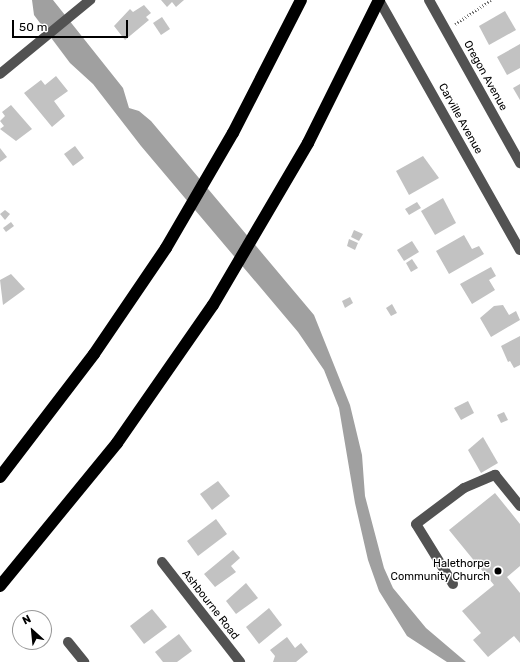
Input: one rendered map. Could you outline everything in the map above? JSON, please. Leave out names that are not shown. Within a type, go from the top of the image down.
[{"type":"highway","points":[[0,477],[94,354],[166,248],[233,133],[301,0]]},
{"type":"highway","points":[[0,586],[95,472],[213,305],[289,178],[355,52],[379,0]]},
{"type":"street","points":[[0,74],[90,0]]},
{"type":"street","name":"Carville Avenue","points":[[379,0],[520,250]]},
{"type":"street","name":"Oregon Avenue","points":[[429,0],[520,163]]},
{"type":"street","points":[[453,584],[416,524],[464,488],[495,475],[520,506]]},
{"type":"street","name":"Ashbourne Road","points":[[162,562],[240,662]]},
{"type":"street","points":[[68,642],[84,662]]},
{"type":"path","points":[[447,30],[491,0]]},
{"type":"shaded area","points":[[32,0],[53,0],[123,88],[129,108],[139,111],[151,121],[314,315],[350,405],[362,455],[365,496],[384,568],[393,588],[426,628],[466,662],[447,662],[407,636],[379,591],[368,560],[355,503],[339,408],[324,370],[298,332],[141,146],[93,84],[70,63],[34,15]]},
{"type":"building","points":[[161,0],[184,0],[176,7],[172,2],[167,7]]},
{"type":"building","points":[[144,5],[151,13],[146,17],[149,20],[125,40],[114,26],[130,9],[133,12]]},
{"type":"building","points":[[505,11],[516,30],[489,45],[479,26]]},
{"type":"building","points":[[162,17],[170,29],[161,35],[153,23]]},
{"type":"building","points":[[520,44],[520,68],[507,75],[497,57]]},
{"type":"building","points":[[56,76],[68,91],[54,101],[65,116],[52,127],[24,93],[41,80],[45,85]]},
{"type":"building","points":[[520,84],[520,100],[513,88]]},
{"type":"building","points":[[11,105],[32,129],[16,141],[0,129],[4,126],[0,121],[5,116],[2,112]]},
{"type":"building","points":[[75,146],[84,158],[73,166],[64,154]]},
{"type":"building","points":[[0,148],[7,157],[0,162]]},
{"type":"building","points":[[423,156],[439,178],[409,195],[396,171]]},
{"type":"building","points":[[443,198],[456,223],[435,235],[421,211]]},
{"type":"building","points":[[417,202],[421,208],[409,215],[405,209]]},
{"type":"building","points":[[5,210],[10,214],[5,220],[0,214]]},
{"type":"building","points":[[11,222],[14,226],[6,232],[3,228]]},
{"type":"building","points":[[354,230],[363,234],[359,241],[351,237]]},
{"type":"building","points":[[464,235],[472,249],[479,246],[484,254],[449,274],[436,251]]},
{"type":"building","points":[[349,239],[358,243],[355,250],[347,246]]},
{"type":"building","points":[[412,241],[419,252],[404,261],[397,250]]},
{"type":"building","points":[[412,259],[418,268],[411,272],[406,263]]},
{"type":"building","points":[[491,267],[496,276],[489,280],[495,290],[472,304],[460,284]]},
{"type":"building","points":[[11,274],[25,289],[3,305],[0,280]]},
{"type":"building","points":[[350,297],[353,303],[345,308],[342,301]]},
{"type":"building","points":[[392,304],[397,313],[391,316],[386,308]]},
{"type":"building","points":[[503,305],[509,315],[516,311],[520,320],[491,337],[480,318],[494,306]]},
{"type":"building","points":[[520,336],[520,365],[514,368],[510,361],[508,362],[501,346]]},
{"type":"building","points":[[468,401],[474,413],[461,420],[454,408]]},
{"type":"building","points":[[504,412],[508,420],[501,423],[497,415]]},
{"type":"building","points":[[483,437],[498,463],[481,473],[468,450]]},
{"type":"building","points":[[218,481],[230,496],[212,510],[200,494]]},
{"type":"building","name":"Halethorpe Community Church","points":[[495,493],[520,524],[520,566],[507,577],[520,593],[520,643],[514,636],[488,657],[473,640],[481,633],[462,611],[494,585],[449,530]]},
{"type":"building","points":[[216,519],[227,534],[198,556],[187,541]]},
{"type":"building","points":[[233,550],[240,558],[231,566],[236,572],[215,587],[204,574]]},
{"type":"building","points":[[246,583],[258,598],[236,614],[226,601]]},
{"type":"building","points":[[269,608],[282,625],[259,644],[246,627]]},
{"type":"building","points":[[152,609],[167,627],[144,644],[130,626]]},
{"type":"building","points":[[179,634],[192,651],[177,662],[163,662],[155,652]]},
{"type":"building","points":[[287,637],[295,648],[301,643],[308,652],[296,662],[273,662],[275,656],[270,650]]},
{"type":"place","name":"Halethorpe Community Church","points":[[498,571]]}]
